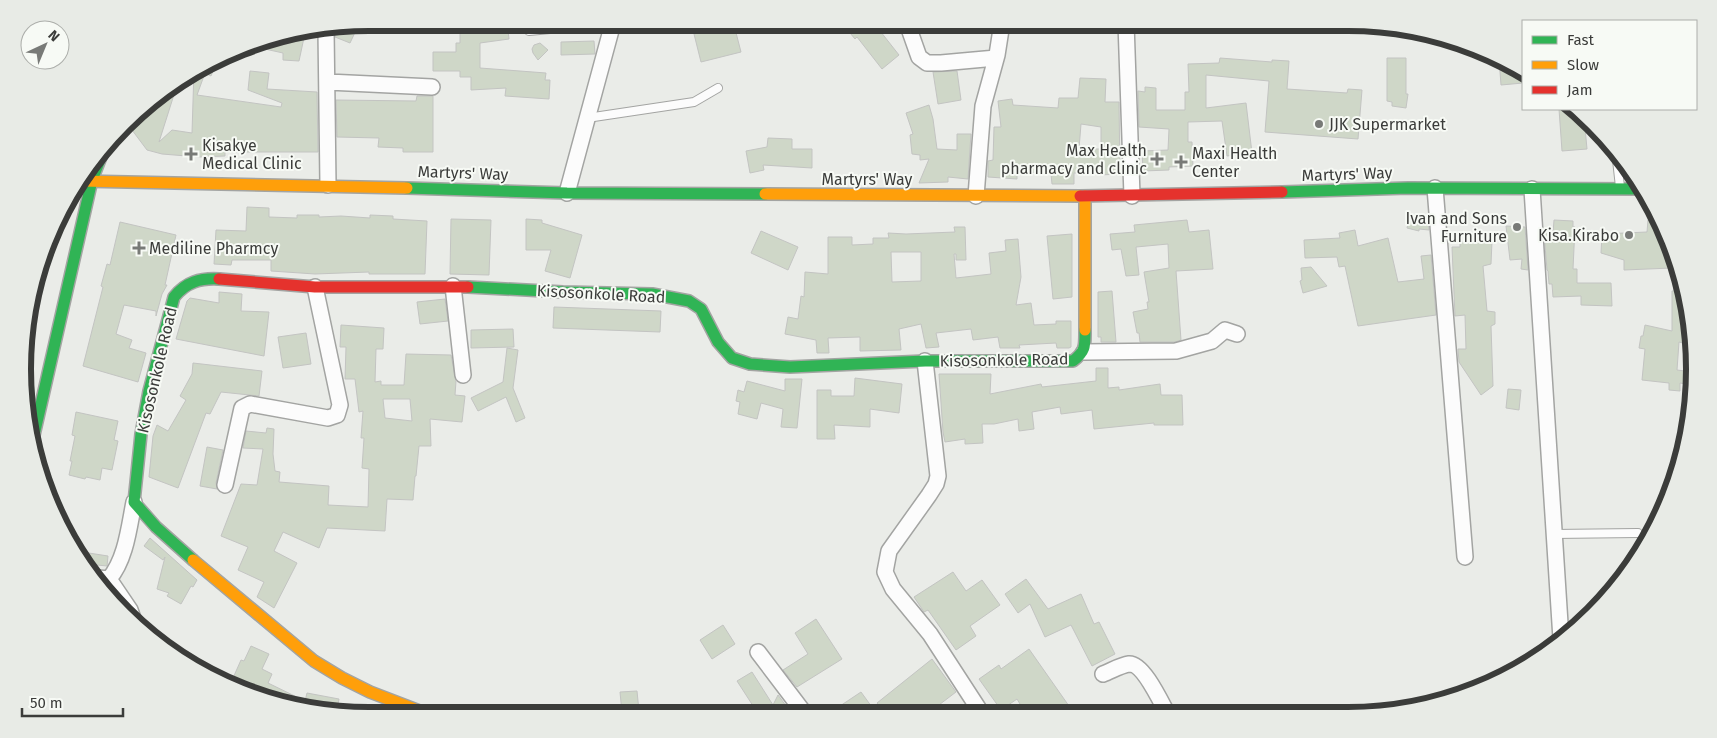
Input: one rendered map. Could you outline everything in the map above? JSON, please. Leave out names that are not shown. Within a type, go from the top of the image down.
[{"type":"main road","name":"Martyrs' Way","points":[[89,180],[328,185],[568,193],[976,196],[1132,196],[1435,188],[1634,189]]},
{"type":"main road","points":[[36,424],[86,184]]},
{"type":"main road","name":"Kisosonkole Road","points":[[134,502],[141,434],[149,391],[174,297],[181,287],[192,281],[206,278],[315,287],[453,286],[563,292],[652,294],[689,301],[701,310],[718,342],[732,358],[750,364],[790,367],[924,362],[1073,360],[1084,352],[1085,196]]},
{"type":"main road","points":[[134,502],[156,527],[186,554],[314,661],[392,707]]},
{"type":"street","points":[[568,193],[611,31]]},
{"type":"street","points":[[910,31],[919,57],[927,63],[996,58]]},
{"type":"street","points":[[976,196],[983,106],[996,58],[1000,31]]},
{"type":"street","points":[[1126,31],[1132,196]]},
{"type":"street","points":[[326,34],[328,185]]},
{"type":"street","points":[[328,82],[432,87]]},
{"type":"street","points":[[1435,188],[1465,556]]},
{"type":"street","points":[[1532,189],[1560,632]]},
{"type":"street","points":[[453,286],[462,375]]},
{"type":"street","points":[[225,485],[242,408],[250,404],[328,418],[338,415],[340,405],[315,287]]},
{"type":"street","points":[[1084,352],[1176,351],[1212,341],[1225,330],[1237,334]]},
{"type":"street","points":[[924,362],[938,476],[936,484],[929,495],[888,551],[885,572],[893,589],[930,634],[977,707]]},
{"type":"street","name":"Kisosonkole Road","points":[[104,578],[116,571],[134,502]]},
{"type":"street","points":[[104,578],[118,595]]},
{"type":"street","points":[[758,652],[800,707]]},
{"type":"street","points":[[1103,674],[1129,664],[1136,666],[1144,674],[1163,707]]},
{"type":"lane","points":[[587,118],[694,102],[718,88]]},
{"type":"lane","points":[[1617,165],[1620,189]]},
{"type":"lane","points":[[1553,534],[1638,533]]},
{"type":"building","points":[[460,31],[508,31],[509,39],[480,43],[480,68],[546,73],[545,80],[550,80],[549,99],[505,96],[506,88],[471,90],[471,77],[460,77],[460,71],[433,71],[433,52],[456,52],[456,43],[460,43]]},
{"type":"building","points":[[707,31],[736,31],[741,52],[701,62],[694,34]]},
{"type":"building","points":[[848,31],[880,31],[899,55],[882,69],[857,37],[855,39]]},
{"type":"building","points":[[355,32],[350,43],[335,37],[335,33]]},
{"type":"building","points":[[304,38],[299,61],[283,60],[283,53],[262,48]]},
{"type":"building","points":[[594,41],[595,54],[561,55],[561,42]]},
{"type":"building","points":[[540,43],[548,50],[538,60],[532,49],[534,45]]},
{"type":"building","points":[[1220,58],[1272,62],[1272,60],[1289,61],[1287,89],[1347,93],[1348,89],[1362,90],[1358,139],[1265,132],[1269,81],[1206,75],[1206,108],[1246,103],[1252,153],[1227,156],[1222,121],[1188,122],[1188,142],[1192,142],[1193,166],[1169,167],[1169,170],[1143,171],[1142,151],[1168,150],[1169,129],[1139,127],[1138,91],[1145,92],[1145,87],[1156,88],[1156,110],[1185,110],[1185,92],[1189,92],[1188,64],[1219,63]]},
{"type":"building","points":[[1387,58],[1406,58],[1406,94],[1408,94],[1406,108],[1392,106],[1392,102],[1387,101]]},
{"type":"building","points":[[1500,67],[1522,79],[1522,83],[1501,85]]},
{"type":"building","points":[[214,69],[211,76],[206,73]]},
{"type":"building","points":[[250,71],[269,73],[267,89],[317,92],[318,152],[225,152],[225,156],[199,157],[162,154],[147,150],[132,130],[146,115],[175,93],[159,142],[172,130],[192,133],[194,80],[205,74],[197,95],[281,107],[282,103],[248,90]]},
{"type":"building","points":[[957,71],[961,100],[938,104],[933,72]]},
{"type":"building","points":[[1080,78],[1106,79],[1105,102],[1119,102],[1120,174],[1074,173],[1074,184],[1052,184],[1051,174],[1031,172],[1017,171],[1017,179],[988,177],[988,161],[993,160],[994,127],[1001,127],[998,101],[1012,99],[1013,105],[1058,108],[1059,98],[1078,98]],"holes":[[[1081,124],[1101,127],[1101,149],[1079,149]]]},
{"type":"building","points":[[417,96],[433,96],[433,152],[403,152],[403,148],[378,147],[379,138],[337,137],[336,100],[416,101]]},
{"type":"building","points":[[929,105],[937,149],[957,150],[957,134],[971,134],[968,179],[948,177],[948,182],[919,183],[929,159],[920,160],[920,155],[912,154],[910,135],[913,134],[906,113]]},
{"type":"building","points":[[1559,110],[1565,110],[1585,128],[1587,149],[1562,151]]},
{"type":"building","points":[[768,138],[792,139],[792,149],[812,149],[812,168],[763,165],[764,170],[750,173],[746,151],[767,147]]},
{"type":"building","points":[[247,207],[269,208],[269,217],[297,218],[297,215],[319,215],[319,217],[370,218],[370,215],[393,216],[393,219],[427,221],[425,274],[369,274],[369,272],[315,274],[271,271],[271,260],[232,260],[231,265],[214,264],[216,230],[246,231]]},
{"type":"building","points":[[1410,216],[1428,221],[1429,230],[1419,229],[1419,231],[1407,228]]},
{"type":"building","points":[[451,219],[491,220],[489,275],[450,274]]},
{"type":"building","points":[[526,219],[542,220],[542,223],[582,235],[570,278],[545,271],[551,250],[526,250]]},
{"type":"building","points":[[1187,220],[1189,232],[1209,230],[1213,269],[1176,271],[1181,340],[1175,342],[1140,342],[1133,312],[1148,309],[1147,302],[1149,302],[1144,272],[1169,268],[1168,244],[1136,247],[1139,275],[1126,276],[1121,249],[1112,250],[1110,234],[1135,232],[1134,225]]},
{"type":"building","points":[[1554,220],[1573,221],[1573,227],[1575,227],[1573,269],[1577,269],[1577,283],[1611,283],[1612,306],[1581,305],[1581,296],[1553,297],[1552,284],[1549,284],[1547,270],[1544,233],[1553,233]]},
{"type":"building","points":[[1648,220],[1651,220],[1670,268],[1624,270],[1624,260],[1601,253],[1602,234],[1647,232]]},
{"type":"building","points":[[120,222],[176,235],[165,285],[167,285],[162,294],[156,316],[156,311],[124,305],[116,334],[132,340],[129,348],[146,353],[138,382],[83,366],[103,287],[101,286],[107,264],[110,265]]},
{"type":"building","points":[[1506,226],[1525,227],[1528,270],[1521,269],[1522,259],[1510,260]]},
{"type":"building","points":[[954,227],[965,227],[966,260],[956,260],[956,254],[954,254],[956,278],[991,274],[989,253],[1006,251],[1005,240],[1018,239],[1021,277],[1016,305],[1031,303],[1034,325],[1056,324],[1056,321],[1071,321],[1071,347],[1057,348],[1056,343],[1019,345],[1020,348],[1000,348],[998,337],[973,340],[971,329],[936,333],[939,347],[926,348],[921,324],[899,329],[901,350],[860,351],[860,337],[828,338],[829,353],[817,353],[816,340],[785,334],[788,317],[798,319],[801,296],[804,297],[805,272],[828,274],[828,237],[852,237],[852,245],[873,244],[873,238],[889,238],[888,233],[955,232]],"holes":[[[891,252],[921,252],[921,281],[892,282]]]},
{"type":"building","points":[[1355,230],[1358,246],[1388,238],[1398,282],[1424,279],[1421,256],[1431,255],[1436,315],[1358,326],[1345,266],[1339,267],[1337,257],[1305,258],[1304,240],[1340,238],[1339,233]]},
{"type":"building","points":[[761,231],[798,247],[788,270],[751,253]]},
{"type":"building","points":[[1072,234],[1072,297],[1053,299],[1047,236]]},
{"type":"building","points":[[1492,241],[1491,264],[1483,266],[1487,311],[1495,312],[1495,324],[1491,326],[1493,386],[1481,395],[1459,362],[1458,349],[1466,349],[1465,315],[1455,316],[1452,247],[1460,247],[1460,242]]},
{"type":"building","points":[[1311,267],[1327,286],[1303,293],[1300,281],[1302,280],[1301,268]]},
{"type":"building","points":[[1673,278],[1683,325],[1685,344],[1679,342],[1677,370],[1686,371],[1685,384],[1680,383],[1680,391],[1669,390],[1669,383],[1642,380],[1645,349],[1639,348],[1645,325],[1672,331],[1672,291],[1674,291]]},
{"type":"building","points":[[1112,291],[1116,342],[1101,342],[1101,337],[1098,337],[1098,292]]},
{"type":"building","points":[[219,292],[242,294],[241,311],[269,312],[264,356],[176,339],[187,301],[190,298],[219,303]]},
{"type":"building","points":[[445,299],[448,321],[420,324],[417,302]]},
{"type":"building","points":[[554,307],[661,311],[660,332],[553,328]]},
{"type":"building","points":[[341,325],[384,328],[383,349],[376,349],[375,382],[381,381],[381,385],[404,385],[406,354],[451,355],[456,381],[455,395],[465,396],[462,422],[430,419],[431,446],[419,446],[413,500],[387,499],[385,531],[327,528],[319,548],[283,532],[274,551],[297,563],[274,608],[257,597],[264,582],[238,570],[248,547],[221,536],[241,484],[257,485],[263,449],[243,448],[246,431],[266,433],[267,428],[274,429],[273,454],[275,471],[280,472],[279,482],[329,486],[328,505],[368,507],[369,469],[362,468],[364,438],[361,438],[363,411],[359,412],[355,379],[345,379],[346,347],[340,347]],"holes":[[[383,399],[410,399],[412,421],[385,418]]]},
{"type":"building","points":[[513,329],[514,347],[471,348],[471,330]]},
{"type":"building","points":[[306,333],[311,364],[283,368],[278,337]]},
{"type":"building","points":[[507,348],[518,350],[513,388],[525,418],[516,422],[506,397],[478,411],[471,398],[503,382]]},
{"type":"building","points":[[193,363],[262,371],[259,396],[221,392],[210,414],[206,413],[178,488],[149,477],[153,436],[157,425],[168,431],[186,400],[180,396],[192,374]]},
{"type":"building","points":[[1096,368],[1108,368],[1108,388],[1119,387],[1119,390],[1160,384],[1161,395],[1182,395],[1183,425],[1154,425],[1154,423],[1094,429],[1092,410],[1061,414],[1060,407],[1032,412],[1034,429],[1019,431],[1018,419],[994,424],[982,424],[983,443],[965,444],[965,439],[945,442],[939,374],[991,374],[990,394],[1041,384],[1042,387],[1096,381]]},
{"type":"building","points":[[855,378],[902,384],[899,413],[870,409],[870,427],[834,425],[835,439],[817,439],[817,390],[831,390],[831,396],[854,396]]},
{"type":"building","points":[[785,379],[802,379],[797,428],[781,427],[783,409],[761,403],[757,419],[738,414],[740,402],[736,401],[738,390],[744,392],[747,381],[785,391]]},
{"type":"building","points":[[1508,389],[1521,390],[1519,410],[1506,408]]},
{"type":"building","points":[[76,412],[118,421],[114,440],[118,441],[112,470],[102,468],[100,480],[69,475],[75,436],[72,435]]},
{"type":"building","points":[[207,447],[223,450],[216,483],[217,489],[200,486]]},
{"type":"building","points":[[150,538],[197,580],[193,587],[191,586],[181,604],[167,596],[169,593],[157,589],[165,557],[163,560],[144,546]]},
{"type":"building","points":[[85,552],[108,556],[107,566],[94,565]]},
{"type":"building","points":[[953,572],[966,591],[982,580],[1000,605],[970,626],[976,636],[956,650],[928,610],[924,612],[914,597]]},
{"type":"building","points":[[1026,579],[1048,609],[1081,594],[1094,624],[1099,622],[1115,654],[1092,666],[1071,625],[1045,637],[1030,604],[1018,613],[1005,594]]},
{"type":"building","points":[[816,619],[842,659],[797,687],[783,670],[808,654],[795,633]]},
{"type":"building","points":[[723,625],[735,644],[712,659],[700,640]]},
{"type":"building","points":[[251,646],[269,654],[262,669],[272,674],[268,683],[303,700],[260,689],[233,678],[241,660],[244,661]]},
{"type":"building","points":[[1029,649],[1069,706],[1022,707],[1017,699],[1005,707],[999,707],[979,679],[999,665],[1001,669]]},
{"type":"building","points":[[932,659],[956,692],[936,707],[880,707],[877,703]]},
{"type":"building","points":[[752,672],[773,705],[778,695],[787,707],[754,707],[737,681]]},
{"type":"building","points":[[637,691],[639,707],[621,707],[620,692]]},
{"type":"building","points":[[861,692],[872,707],[838,707]]},
{"type":"building","points":[[307,693],[339,699],[338,705],[305,700]]},
{"type":"traffic: fast","points":[[36,425],[92,180],[96,170]]},
{"type":"traffic: fast","points":[[407,188],[567,193],[765,194]]},
{"type":"traffic: fast","points":[[1282,192],[1408,188],[1634,189]]},
{"type":"traffic: fast","points":[[193,560],[156,527],[134,502],[141,434],[149,391],[174,297],[189,284],[206,279],[219,279]]},
{"type":"traffic: fast","points":[[468,287],[652,294],[689,301],[701,309],[718,342],[732,358],[750,364],[790,367],[925,361],[1073,361],[1084,348],[1085,330]]},
{"type":"traffic: slow","points":[[88,181],[407,188]]},
{"type":"traffic: slow","points":[[765,194],[1080,196]]},
{"type":"traffic: slow","points":[[1085,196],[1085,330]]},
{"type":"traffic: slow","points":[[193,560],[314,661],[370,692],[409,707]]},
{"type":"traffic: jam","points":[[1080,196],[1282,192]]},
{"type":"traffic: jam","points":[[219,279],[315,287],[468,287]]},
{"type":"place","name":"JJK Supermarket","points":[[1319,124]]},
{"type":"place","name":"Kisakye Medical Clinic","points":[[191,154]]},
{"type":"place","name":"Max Health pharmacy and clinic","points":[[1157,159]]},
{"type":"place","name":"Maxi Health Center","points":[[1181,162]]},
{"type":"place","name":"Ivan and Sons Furniture","points":[[1517,227]]},
{"type":"place","name":"Kisa.Kirabo","points":[[1629,235]]},
{"type":"place","name":"Mediline Pharmcy","points":[[139,248]]}]
